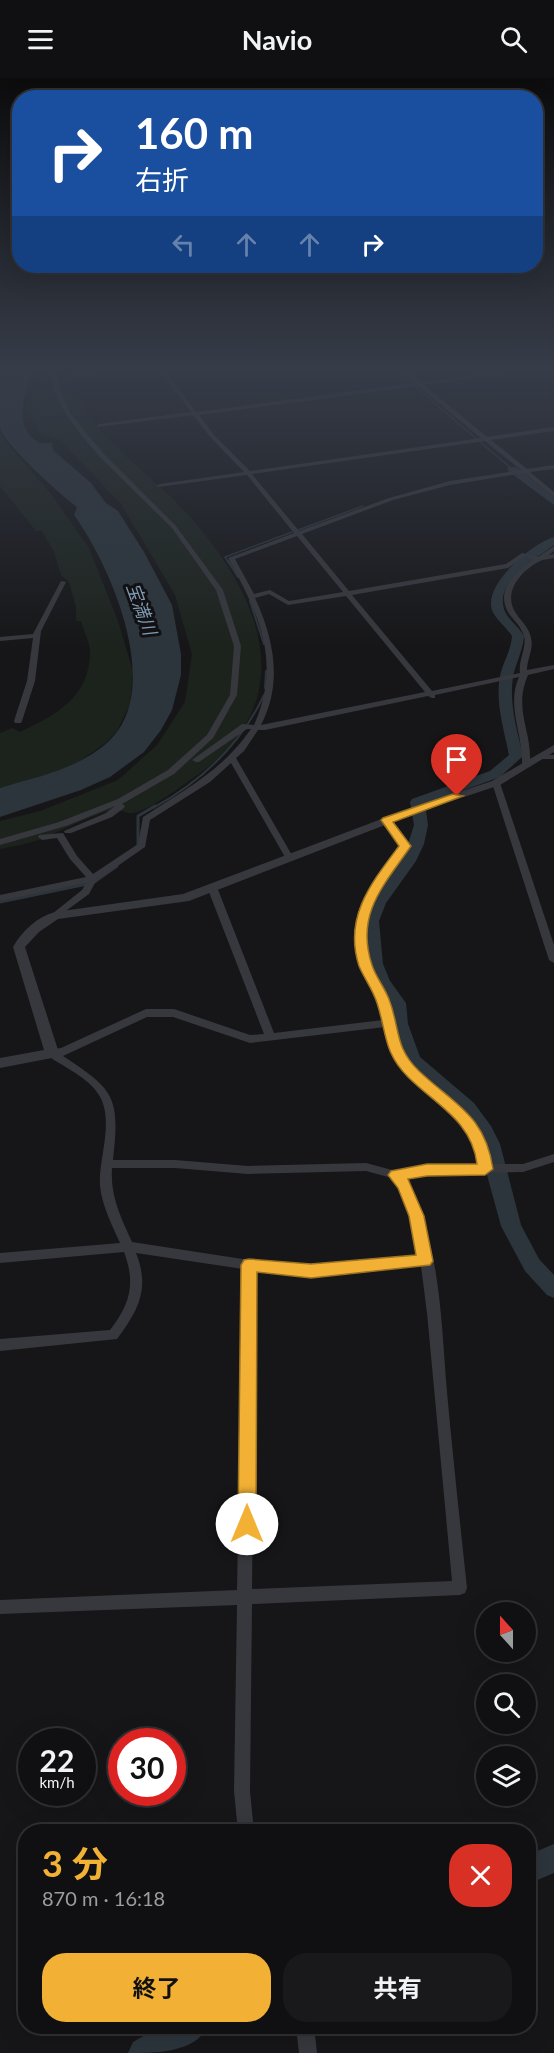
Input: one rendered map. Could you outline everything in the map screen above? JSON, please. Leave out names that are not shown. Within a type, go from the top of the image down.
[{"type":"street","points":[[114,464],[149,500],[197,556],[219,589],[230,620],[238,664],[237,684],[231,704],[213,735],[172,773]]},
{"type":"street","points":[[239,464],[432,696]]},
{"type":"street","points":[[160,486],[308,464]]},
{"type":"street","points":[[514,464],[554,495]]},
{"type":"street","points":[[0,1345],[113,1335],[132,1305],[137,1280],[129,1246],[110,1204],[106,1187],[110,1120],[106,1098],[101,1089],[52,1053],[19,947],[22,940],[55,916],[91,883],[137,847],[146,819],[202,784],[232,758],[256,728],[269,698],[272,662],[265,627],[254,596],[231,558],[377,503],[424,490],[554,467]]},
{"type":"street","points":[[524,674],[521,666],[528,637],[509,607],[507,594],[514,579],[538,558],[554,548]]},
{"type":"street","points":[[254,596],[270,592],[288,603],[508,566],[526,555],[538,558],[554,556]]},
{"type":"street","points":[[18,721],[31,681],[35,636],[63,582]]},
{"type":"street","points":[[0,639],[35,636]]},
{"type":"street","points":[[3,842],[71,823],[130,797],[189,765],[245,726],[256,728],[432,696],[554,667]]},
{"type":"street","points":[[524,674],[516,688],[516,705],[527,745],[526,764]]},
{"type":"street","points":[[55,916],[171,902],[387,820],[496,783],[554,748]]},
{"type":"street","points":[[539,757],[554,757]]},
{"type":"street","points":[[232,758],[289,857]]},
{"type":"street","points":[[496,783],[554,960]]},
{"type":"street","points":[[3,842],[60,835],[109,814],[130,797]]},
{"type":"street","points":[[387,820],[405,846],[374,888],[362,914],[361,936],[365,965],[384,1002],[393,1045],[399,1058],[414,1074],[459,1112],[482,1147],[488,1169]]},
{"type":"street","points":[[60,835],[91,883]]},
{"type":"street","points":[[0,898],[91,883]]},
{"type":"street","points":[[212,887],[270,1036]]},
{"type":"street","points":[[0,1063],[63,1052],[146,1013],[174,1013],[250,1039],[388,1023]]},
{"type":"street","points":[[107,1164],[175,1164],[248,1170],[366,1167],[396,1175],[427,1170],[510,1168],[536,1165],[554,1158]]},
{"type":"street","points":[[0,1607],[246,1594],[460,1587],[425,1261],[416,1216],[405,1185],[396,1175]]},
{"type":"street","points":[[0,1258],[129,1246],[249,1265],[311,1271],[425,1261]]},
{"type":"street","points":[[245,1824],[242,1791],[249,1265]]},
{"type":"street","points":[[306,2034],[308,2053]]},
{"type":"shaded area","points":[[0,464],[25,464],[51,494],[89,548],[118,621],[133,671],[130,704],[117,731],[107,742],[74,765],[48,776],[0,788],[0,733],[12,728],[20,732],[46,719],[68,703],[84,682],[90,653],[81,621],[76,621],[76,607],[69,582],[61,575],[54,552],[42,531],[36,531],[0,486]]},
{"type":"shaded area","points":[[83,464],[135,464],[181,507],[208,538],[231,571],[248,606],[259,641],[261,676],[253,710],[233,743],[199,774],[149,807],[131,813],[108,811],[27,844],[0,849],[0,821],[40,811],[118,780],[157,745],[185,702],[192,654],[175,595],[121,504]]},
{"type":"water","name":"宝満川","points":[[29,464],[69,464],[91,483],[106,503],[118,511],[144,552],[172,605],[181,654],[181,675],[172,710],[161,730],[144,752],[110,777],[81,790],[0,817],[0,788],[70,766],[96,752],[108,742],[124,719],[132,692],[132,661],[126,628],[116,596],[103,565],[74,515],[77,507]]},
{"type":"waterway","points":[[506,464],[512,469]]},
{"type":"waterway","points":[[512,469],[554,502]]},
{"type":"waterway","points":[[298,530],[363,506]]},
{"type":"waterway","points":[[229,563],[225,557],[292,532]]},
{"type":"waterway","points":[[554,540],[526,560],[506,579],[497,599],[500,613],[518,636],[517,650],[507,675],[505,704],[516,756],[495,774],[442,791],[417,802],[421,825],[416,844],[408,861],[378,902],[371,921],[375,964],[382,982],[397,1003],[399,1024],[412,1060],[467,1108],[484,1131],[490,1144],[511,1226],[532,1265],[554,1289]]},
{"type":"waterway","points":[[228,561],[238,577]]},
{"type":"waterway","points":[[250,601],[264,644]]},
{"type":"waterway","points":[[265,688],[266,671]]},
{"type":"waterway","points":[[153,808],[188,786],[218,761],[243,730],[264,695]]},
{"type":"waterway","points":[[138,846],[138,816],[155,806]]},
{"type":"waterway","points":[[93,883],[117,866]]},
{"type":"waterway","points":[[0,902],[87,884]]},
{"type":"waterway","points":[[536,1866],[554,1858]]},
{"type":"waterway","points":[[144,2053],[178,2034]]},
{"type":"route","points":[[247,1524],[249,1265],[311,1271],[425,1261],[416,1216],[405,1185],[396,1175],[427,1170],[485,1169],[482,1147],[459,1112],[414,1074],[399,1058],[393,1045],[384,1002],[368,974],[362,952],[362,914],[374,888],[405,846],[387,820],[457,796]]}]
